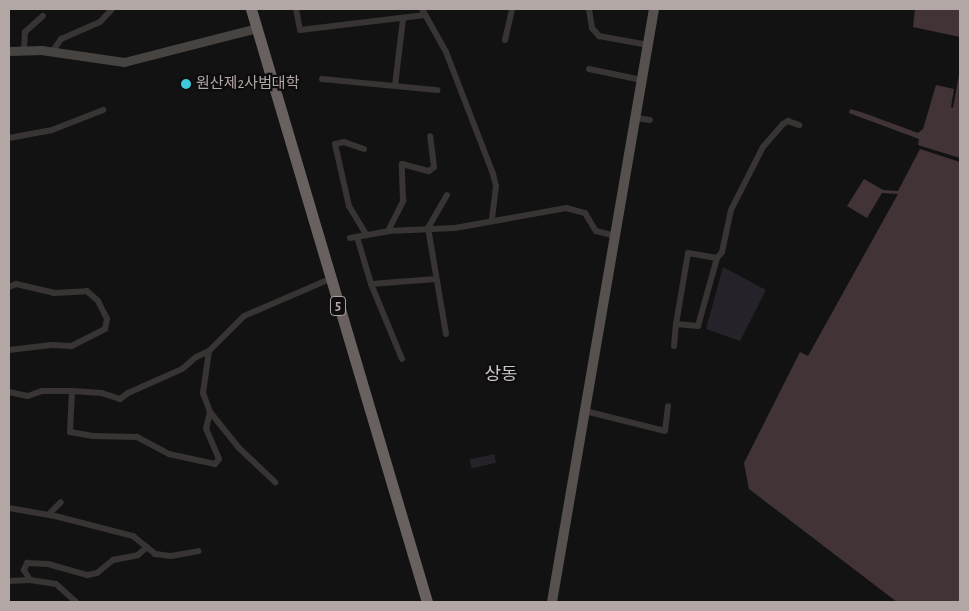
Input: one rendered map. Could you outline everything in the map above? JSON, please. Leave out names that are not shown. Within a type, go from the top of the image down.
[{"type":"highway","name":"5","points":[[251,9],[427,602]]},
{"type":"main road","points":[[552,602],[654,9]]},
{"type":"street","points":[[52,52],[61,39],[100,22],[112,9]]},
{"type":"street","points":[[296,9],[300,30],[403,19],[424,12],[446,52],[494,174],[496,186],[492,221]]},
{"type":"street","points":[[505,40],[512,9]]},
{"type":"street","points":[[589,9],[592,28],[599,36],[648,45]]},
{"type":"street","points":[[24,50],[25,32],[43,16]]},
{"type":"street","points":[[395,86],[403,19]]},
{"type":"street","points":[[9,51],[52,52],[124,62],[257,28]]},
{"type":"street","points":[[588,69],[642,80]]},
{"type":"street","points":[[322,79],[436,90]]},
{"type":"street","points":[[9,138],[52,130],[103,110]]},
{"type":"street","points":[[636,118],[650,120]]},
{"type":"street","points":[[676,324],[698,326],[717,258],[722,252],[737,195],[769,136],[782,124],[788,122],[799,125]]},
{"type":"street","points":[[388,231],[403,201],[402,164],[429,171],[434,167],[430,136]]},
{"type":"street","points":[[364,149],[344,142],[335,144],[348,206],[366,234]]},
{"type":"street","points":[[446,195],[428,228],[446,334]]},
{"type":"street","points":[[402,359],[353,238],[388,231],[455,228],[566,208],[579,209],[596,231],[616,236]]},
{"type":"street","points":[[674,346],[688,253],[717,258]]},
{"type":"street","points":[[9,392],[28,396],[42,391],[72,391],[102,393],[120,399],[128,393],[171,375],[209,351],[244,316],[330,279]]},
{"type":"street","points":[[371,284],[436,279]]},
{"type":"street","points":[[9,287],[16,284],[54,293],[87,291],[98,301],[106,318],[105,329],[71,346],[9,350]]},
{"type":"street","points":[[209,351],[203,383],[210,412],[239,448],[275,482]]},
{"type":"street","points":[[72,391],[72,434],[136,437],[169,454],[216,464],[218,453],[206,429],[210,412]]},
{"type":"street","points":[[585,411],[665,431],[668,406]]},
{"type":"street","points":[[48,516],[61,502]]},
{"type":"street","points":[[9,508],[133,536],[155,554],[171,556],[199,551]]},
{"type":"street","points":[[30,580],[24,570],[27,563],[48,564],[87,575],[97,573],[114,560],[138,555],[147,547]]},
{"type":"street","points":[[9,581],[30,580],[56,584],[76,602]]},
{"type":"shaded area","points":[[915,9],[960,9],[960,37],[913,27]]},
{"type":"shaded area","points":[[960,69],[960,158],[918,145],[919,139],[849,113],[850,109],[861,112],[918,133],[923,129],[936,85],[954,89],[951,107],[953,108]]},
{"type":"shaded area","points":[[920,149],[960,162],[960,602],[897,602],[749,489],[744,463],[800,352],[808,356],[898,194],[882,193],[867,218],[847,206],[864,179],[883,190],[898,191]]},
{"type":"shaded area","points":[[723,267],[766,290],[740,341],[706,329]]},
{"type":"shaded area","points":[[494,454],[496,463],[472,468],[470,460]]},
{"type":"place","name":"원산제2사범대학","points":[[186,84]]},
{"type":"district","name":"상동","points":[[501,375]]}]
